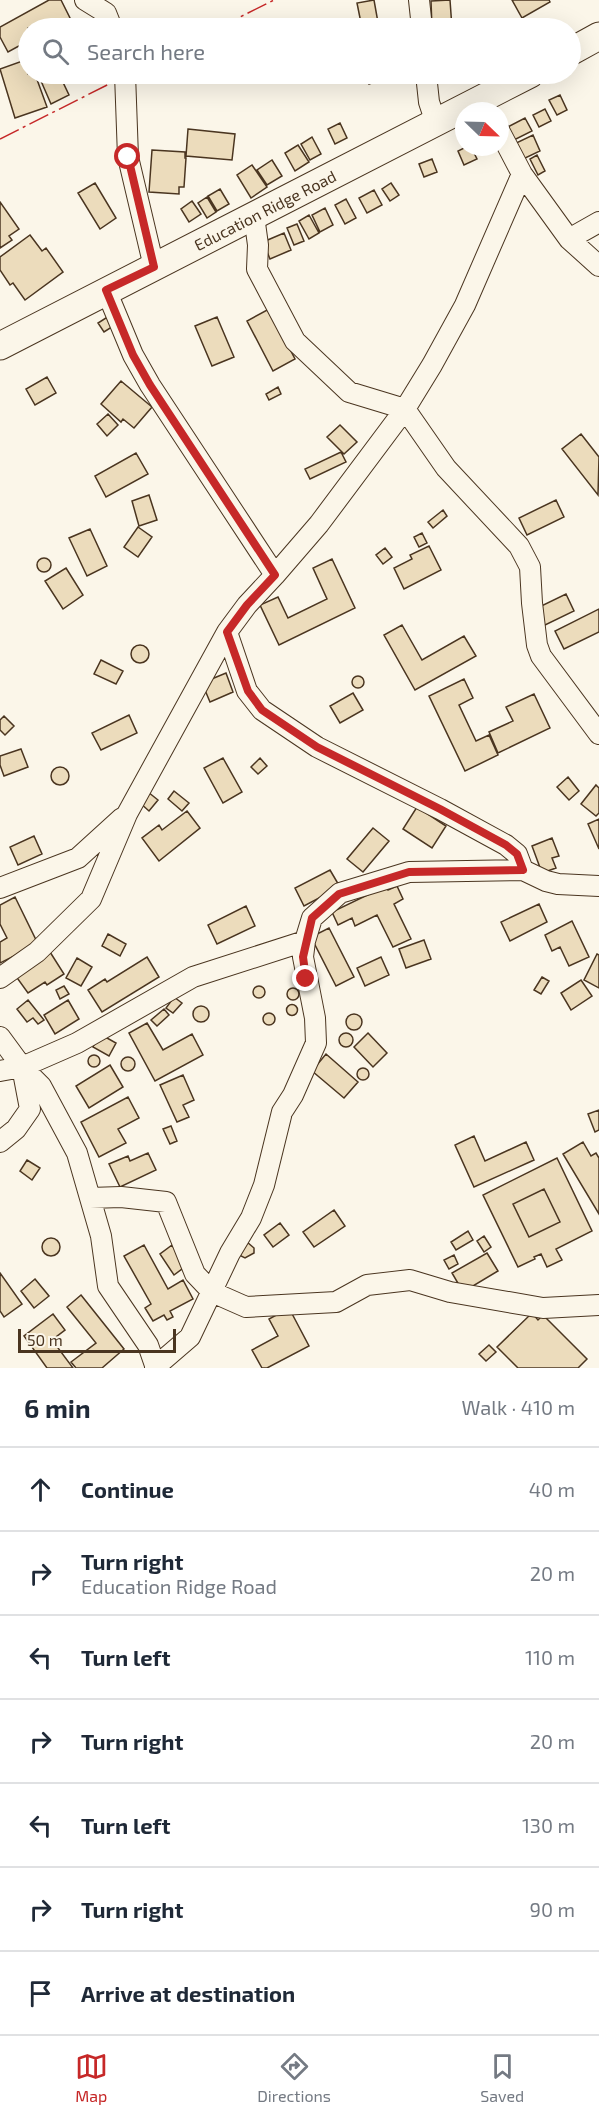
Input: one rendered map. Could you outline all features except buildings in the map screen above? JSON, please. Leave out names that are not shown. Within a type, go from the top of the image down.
[{"type":"main road","points":[[581,46],[599,36]]},
{"type":"main road","name":"Education Ridge Road","points":[[490,102],[516,84]]},
{"type":"main road","name":"Education Ridge Road","points":[[0,346],[436,123],[455,116]]},
{"type":"street","points":[[85,0],[106,13],[108,18]]},
{"type":"street","points":[[419,0],[421,18]]},
{"type":"street","points":[[125,84],[128,157],[154,267]]},
{"type":"street","points":[[427,84],[429,102],[436,123]]},
{"type":"street","points":[[509,149],[522,174],[568,239],[599,266]]},
{"type":"street","points":[[0,978],[37,952],[91,899],[127,814],[227,632],[247,605],[319,524],[405,409],[432,365],[465,304],[522,174]]},
{"type":"street","points":[[254,216],[258,244],[257,269],[295,341],[349,392],[405,409],[446,468],[519,546],[530,567],[533,614],[541,657],[599,734]]},
{"type":"street","points":[[568,239],[599,222]]},
{"type":"street","points":[[106,290],[133,355],[150,385],[275,575]]},
{"type":"street","points":[[227,632],[248,691],[262,710],[317,747],[506,845],[517,854],[523,870]]},
{"type":"street","points":[[0,888],[78,858],[127,814]]},
{"type":"street","points":[[0,1037],[22,1067],[41,1086],[77,1153],[101,1236],[108,1286],[148,1345],[155,1368],[190,1337],[251,1218],[264,1185],[282,1112],[293,1095],[316,1043],[315,1018],[303,957],[312,918],[339,894],[409,872],[523,870],[558,884],[599,886]]},
{"type":"street","points":[[0,1071],[22,1067],[76,1043],[193,977],[305,941]]},
{"type":"street","points":[[0,1143],[16,1129],[30,1109],[22,1067]]},
{"type":"street","points":[[90,1198],[121,1197],[166,1202],[195,1274],[212,1292],[246,1307],[336,1302],[367,1285],[410,1280],[450,1292],[543,1308],[599,1305]]},
{"type":"power","points":[[238,18],[274,0]]},
{"type":"power","points":[[0,139],[109,84]]},
{"type":"route","points":[[128,157],[154,267],[106,290],[133,355],[150,385],[275,575],[247,605],[227,632],[248,691],[262,710],[317,747],[506,845],[517,854],[523,870],[409,872],[339,894],[312,918],[303,957],[306,979]]}]
